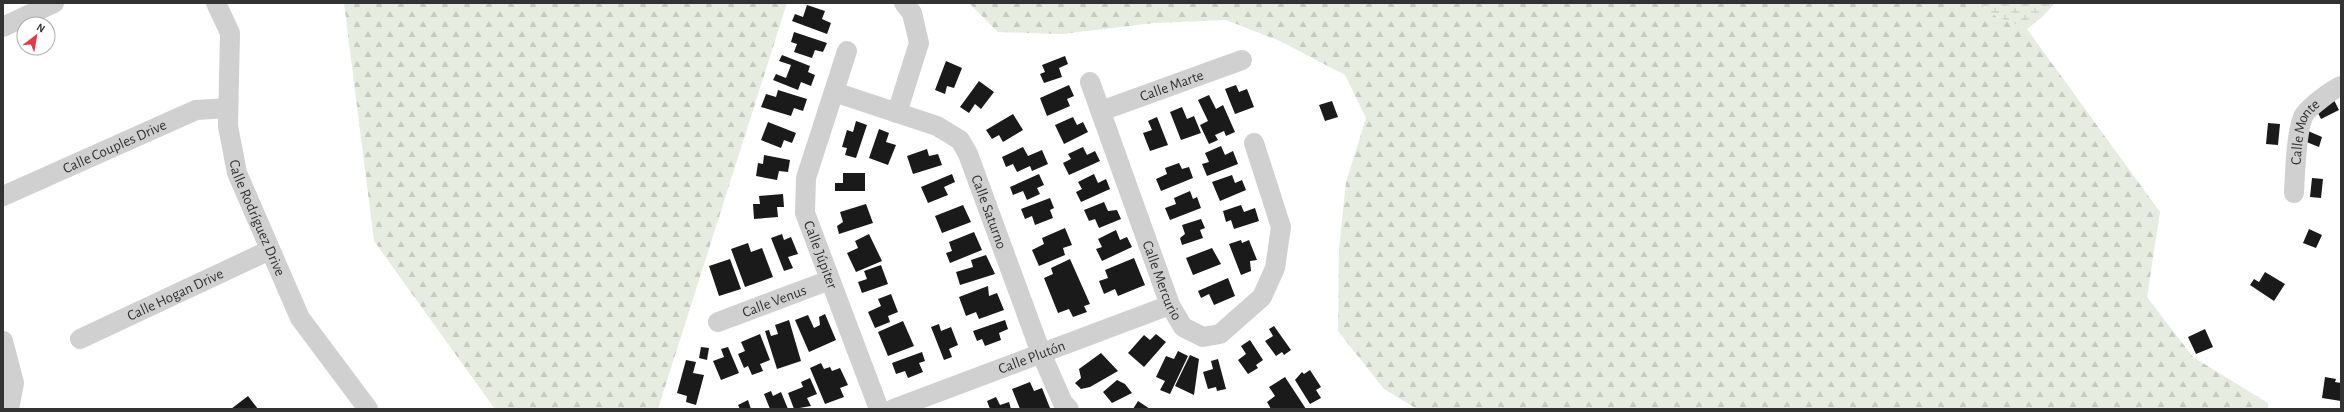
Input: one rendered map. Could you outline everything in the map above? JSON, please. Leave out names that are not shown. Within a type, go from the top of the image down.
[{"type":"street","points":[[3,26],[54,3]]},
{"type":"street","name":"Calle Rodríguez Drive","points":[[216,3],[230,33],[228,108],[232,151],[237,174],[306,329],[368,409]]},
{"type":"street","points":[[897,113],[919,43],[912,13],[904,3]]},
{"type":"street","name":"Calle Júpiter","points":[[847,51],[806,178],[805,213],[879,409]]},
{"type":"street","name":"Calle Marte","points":[[1101,112],[1242,60]]},
{"type":"street","name":"Calle Mercurio","points":[[1090,82],[1170,304],[1182,327],[1203,337],[1220,334],[1262,297],[1275,268],[1281,227],[1254,143]]},
{"type":"street","name":"Calle Monte","points":[[2294,193],[2295,165],[2303,116],[2333,89],[2341,86]]},
{"type":"street","name":"Calle Saturno","points":[[834,92],[937,126],[960,140],[968,154],[1041,353],[1063,403],[1069,409]]},
{"type":"street","name":"Calle Couples Drive","points":[[3,196],[196,110],[228,108]]},
{"type":"street","name":"Calle Hogan Drive","points":[[80,339],[270,250]]},
{"type":"street","name":"Calle Venus","points":[[718,322],[830,280]]},
{"type":"street","name":"Calle Plutón","points":[[893,409],[1170,304]]},
{"type":"street","points":[[3,341],[8,383],[9,409]]},
{"type":"green space","points":[[344,3],[787,3],[658,409],[495,409],[374,241]]},
{"type":"green space","points":[[969,3],[1979,3],[1997,17],[2027,29],[2160,212],[2147,297],[2193,357],[2268,403],[2268,409],[1417,409],[1384,389],[1338,331],[1339,249],[1346,182],[1366,118],[1345,75],[1280,41],[1226,20],[1154,23],[1062,34],[998,32]]},
{"type":"green space","points":[[1979,3],[2055,3],[2042,17],[2027,29],[1997,17]]},
{"type":"building","points":[[807,5],[825,11],[822,19],[831,23],[827,34],[792,21],[795,14],[803,17]]},
{"type":"building","points":[[794,32],[827,43],[823,52],[815,50],[812,58],[794,52],[797,44],[791,42]]},
{"type":"building","points":[[782,55],[810,66],[808,72],[815,75],[811,86],[801,82],[798,90],[773,80],[776,74],[786,78],[791,65],[779,61]]},
{"type":"building","points":[[1065,56],[1068,64],[1059,68],[1062,77],[1044,83],[1040,74],[1045,72],[1042,65]]},
{"type":"building","points":[[946,61],[962,68],[954,88],[947,86],[945,94],[935,90]]},
{"type":"building","points":[[979,81],[994,92],[981,109],[975,104],[969,113],[960,107]]},
{"type":"building","points":[[1069,85],[1074,96],[1067,99],[1070,106],[1047,116],[1040,98]]},
{"type":"building","points":[[1236,85],[1239,92],[1247,89],[1254,107],[1235,114],[1225,89]]},
{"type":"building","points":[[778,90],[807,99],[803,111],[794,108],[791,116],[761,107],[766,94],[776,97]]},
{"type":"building","points":[[1209,95],[1216,109],[1223,105],[1235,132],[1226,136],[1224,131],[1215,135],[1218,140],[1209,144],[1200,125],[1208,121],[1198,100]]},
{"type":"building","points":[[2334,100],[2339,110],[2321,119],[2316,109]]},
{"type":"building","points":[[1332,101],[1338,117],[1325,121],[1319,105]]},
{"type":"building","points":[[1182,107],[1187,119],[1194,116],[1201,133],[1181,140],[1170,112]]},
{"type":"building","points":[[1013,114],[1023,130],[1003,142],[999,135],[992,139],[986,130]]},
{"type":"building","points":[[1073,117],[1077,125],[1083,122],[1088,132],[1064,144],[1055,125]]},
{"type":"building","points":[[1157,117],[1168,145],[1150,151],[1143,133],[1152,130],[1148,121]]},
{"type":"building","points":[[856,121],[867,125],[856,158],[845,155],[847,148],[842,147],[847,130],[853,132]]},
{"type":"building","points":[[768,122],[796,133],[792,143],[784,140],[781,148],[761,140]]},
{"type":"building","points":[[2268,123],[2280,124],[2278,145],[2266,144]]},
{"type":"building","points":[[879,129],[889,133],[886,142],[896,145],[888,165],[869,158]]},
{"type":"building","points":[[2308,131],[2322,137],[2319,147],[2304,141]]},
{"type":"building","points":[[1221,146],[1225,155],[1233,151],[1238,164],[1207,176],[1202,164],[1209,162],[1205,153]]},
{"type":"building","points":[[1023,147],[1028,156],[1042,150],[1048,164],[1032,171],[1030,166],[1017,172],[1013,164],[1006,167],[1002,157]]},
{"type":"building","points":[[1083,147],[1087,155],[1095,151],[1100,161],[1069,175],[1063,163],[1071,159],[1068,154]]},
{"type":"building","points":[[927,149],[929,156],[938,154],[942,165],[913,174],[907,156]]},
{"type":"building","points":[[764,155],[790,160],[788,172],[779,171],[777,180],[756,176],[758,163],[763,164]]},
{"type":"building","points":[[1179,163],[1182,169],[1189,167],[1193,178],[1161,191],[1156,179],[1167,174],[1165,168]]},
{"type":"building","points":[[843,173],[865,173],[865,191],[835,191],[835,183],[843,183]]},
{"type":"building","points":[[952,174],[955,182],[944,187],[948,195],[928,203],[921,187]]},
{"type":"building","points":[[1039,174],[1044,185],[1037,188],[1040,194],[1027,200],[1023,191],[1013,195],[1010,187]]},
{"type":"building","points":[[1094,174],[1098,183],[1106,179],[1110,189],[1081,202],[1076,192],[1082,189],[1078,182]]},
{"type":"building","points":[[1232,175],[1235,183],[1242,180],[1246,190],[1220,201],[1212,182]]},
{"type":"building","points":[[2312,178],[2323,179],[2321,198],[2310,197]]},
{"type":"building","points":[[1190,191],[1193,199],[1197,197],[1201,208],[1170,220],[1165,208],[1176,204],[1174,198]]},
{"type":"building","points":[[783,194],[784,207],[777,207],[778,217],[754,219],[753,204],[760,204],[759,196]]},
{"type":"building","points":[[1050,198],[1054,208],[1050,210],[1053,218],[1035,225],[1032,216],[1025,219],[1021,209]]},
{"type":"building","points":[[1104,202],[1108,211],[1117,210],[1121,219],[1099,228],[1095,219],[1089,221],[1084,210]]},
{"type":"building","points":[[866,204],[873,223],[839,234],[837,226],[843,222],[840,212]]},
{"type":"building","points":[[963,205],[971,222],[942,233],[935,216]]},
{"type":"building","points":[[1241,205],[1244,212],[1255,208],[1259,221],[1234,229],[1231,220],[1226,222],[1223,211]]},
{"type":"building","points":[[1201,219],[1205,228],[1200,230],[1203,238],[1182,245],[1180,238],[1185,234],[1182,225]]},
{"type":"building","points":[[1065,228],[1072,245],[1063,248],[1065,255],[1039,266],[1032,250],[1044,244],[1042,238]]},
{"type":"building","points":[[2309,229],[2322,235],[2316,248],[2303,243]]},
{"type":"building","points":[[1116,230],[1120,240],[1127,237],[1132,247],[1102,261],[1096,249],[1102,247],[1098,239]]},
{"type":"building","points":[[974,232],[982,250],[950,263],[946,253],[952,251],[949,242]]},
{"type":"building","points":[[782,234],[784,240],[791,237],[798,254],[788,257],[793,268],[784,271],[771,238]]},
{"type":"building","points":[[869,234],[882,261],[856,272],[847,253],[858,248],[855,241]]},
{"type":"building","points":[[1241,240],[1242,243],[1249,240],[1257,260],[1250,261],[1251,271],[1241,275],[1229,244]]},
{"type":"building","points":[[748,243],[751,252],[762,248],[773,277],[745,287],[731,249]]},
{"type":"building","points":[[1212,248],[1221,264],[1193,275],[1186,258]]},
{"type":"building","points":[[986,255],[995,274],[960,285],[956,272],[973,267],[971,260]]},
{"type":"building","points":[[1134,258],[1145,285],[1118,296],[1115,289],[1104,294],[1099,281],[1108,278],[1105,270]]},
{"type":"building","points":[[730,259],[741,289],[719,296],[709,266]]},
{"type":"building","points":[[1070,259],[1090,304],[1084,306],[1087,312],[1073,317],[1069,309],[1058,313],[1044,278],[1053,274],[1051,268]]},
{"type":"building","points":[[881,265],[888,284],[862,293],[858,282],[867,279],[864,271]]},
{"type":"building","points":[[2265,272],[2285,284],[2274,301],[2250,285],[2254,279],[2259,282]]},
{"type":"building","points":[[1228,278],[1235,296],[1214,305],[1209,294],[1201,298],[1198,291]]},
{"type":"building","points":[[988,286],[989,296],[997,293],[1004,310],[979,319],[976,312],[966,316],[959,297]]},
{"type":"building","points":[[891,294],[898,312],[888,316],[890,322],[875,328],[868,312],[881,306],[878,299]]},
{"type":"building","points":[[825,314],[836,340],[809,352],[795,320],[808,315],[814,328],[820,325],[819,317]]},
{"type":"building","points":[[789,320],[801,361],[777,369],[765,331],[769,330],[771,336],[778,334],[775,325]]},
{"type":"building","points":[[1005,320],[1008,329],[999,333],[1001,340],[985,346],[982,339],[977,341],[973,331]]},
{"type":"building","points":[[903,321],[914,346],[888,356],[878,332]]},
{"type":"building","points":[[939,324],[941,331],[951,327],[958,345],[949,349],[952,357],[944,360],[931,327]]},
{"type":"building","points":[[1274,326],[1291,350],[1284,355],[1282,352],[1276,356],[1265,341],[1273,336],[1269,329]]},
{"type":"building","points":[[2205,329],[2213,347],[2196,354],[2188,337]]},
{"type":"building","points":[[760,334],[770,360],[760,364],[763,371],[752,375],[748,366],[744,368],[738,354],[745,351],[741,342]]},
{"type":"building","points":[[1156,334],[1166,342],[1144,367],[1128,353],[1144,335],[1150,340]]},
{"type":"building","points":[[1250,340],[1263,360],[1256,365],[1258,368],[1248,374],[1238,360],[1246,354],[1241,346]]},
{"type":"building","points":[[701,347],[709,348],[707,360],[699,358]]},
{"type":"building","points":[[728,347],[739,373],[721,380],[713,361],[724,357],[721,349]]},
{"type":"building","points":[[1178,351],[1188,356],[1170,394],[1160,390],[1165,381],[1156,377],[1166,356],[1174,359]]},
{"type":"building","points":[[922,352],[925,361],[919,363],[923,372],[908,378],[905,371],[896,374],[892,363]]},
{"type":"building","points":[[1101,353],[1118,371],[1090,387],[1081,389],[1075,383],[1081,378],[1079,369]]},
{"type":"building","points":[[1190,355],[1199,359],[1194,395],[1175,386]]},
{"type":"building","points":[[1218,359],[1226,389],[1217,391],[1216,387],[1208,389],[1203,372],[1213,369],[1211,361]]},
{"type":"building","points":[[686,360],[696,362],[693,373],[704,375],[696,405],[686,402],[687,396],[677,393]]},
{"type":"building","points":[[821,363],[824,369],[830,367],[832,371],[840,368],[848,385],[840,388],[844,397],[825,404],[810,368]]},
{"type":"building","points":[[1310,370],[1321,387],[1316,390],[1321,398],[1310,404],[1295,380],[1302,372],[1304,374]]},
{"type":"building","points":[[1285,377],[1306,409],[1271,409],[1267,402],[1275,396],[1269,387]]},
{"type":"building","points":[[2325,377],[2336,379],[2335,382],[2341,383],[2341,401],[2322,398]]},
{"type":"building","points":[[810,378],[817,394],[807,398],[811,406],[794,409],[788,393],[803,387],[801,382]]},
{"type":"building","points":[[1117,380],[1125,384],[1132,393],[1112,403],[1103,392]]},
{"type":"building","points":[[1030,382],[1034,391],[1042,388],[1050,408],[1020,409],[1012,389]]},
{"type":"building","points":[[771,391],[773,396],[781,392],[788,409],[770,409],[764,394]]},
{"type":"building","points":[[248,396],[258,409],[231,409]]},
{"type":"building","points":[[996,397],[1000,405],[1009,402],[1011,409],[990,409],[987,401]]},
{"type":"building","points":[[748,400],[751,409],[740,409],[738,405]]},
{"type":"building","points":[[1138,401],[1150,409],[1133,409]]}]
